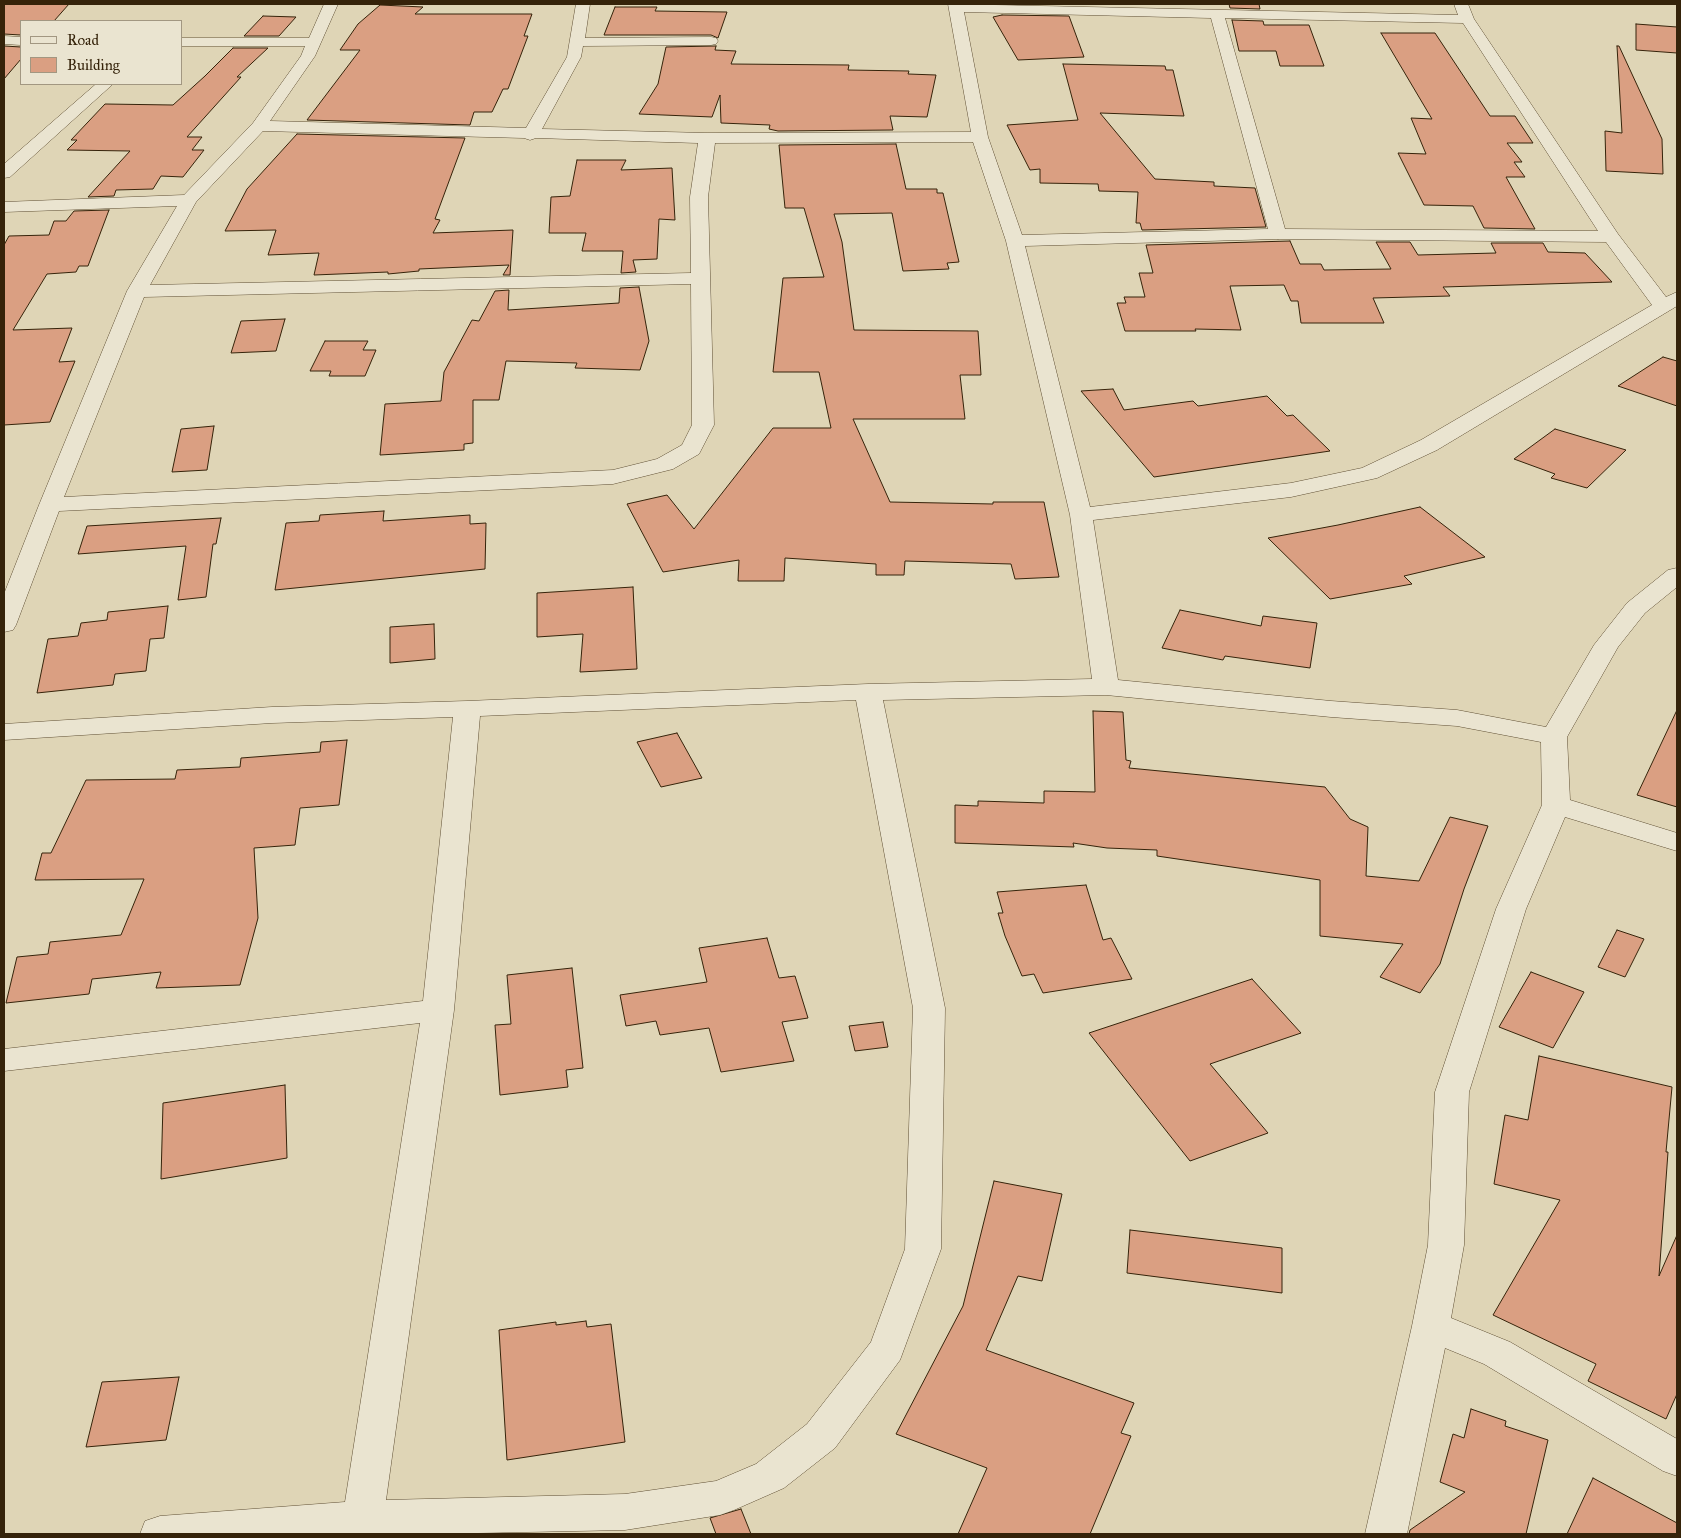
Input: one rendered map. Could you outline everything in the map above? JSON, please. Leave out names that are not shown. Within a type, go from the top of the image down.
[{"type":"street","points":[[4,625],[50,504],[136,291],[189,200],[258,126],[308,56],[331,4]]},
{"type":"street","points":[[530,135],[574,57],[583,4]]},
{"type":"street","points":[[1080,515],[1292,490],[1369,473],[1429,445],[1670,302],[1611,237],[1464,11],[1217,14],[956,6],[980,137],[1015,241],[1080,515],[1106,687]]},
{"type":"street","points":[[1217,14],[1278,234]]},
{"type":"street","points":[[4,40],[20,40]]},
{"type":"street","points":[[578,42],[711,41]]},
{"type":"street","points":[[182,42],[314,42]]},
{"type":"street","points":[[4,173],[104,85]]},
{"type":"street","points":[[258,126],[530,135],[707,138],[980,137]]},
{"type":"street","points":[[50,504],[614,477],[665,464],[691,449],[703,426],[700,197],[707,138]]},
{"type":"street","points":[[4,207],[189,200]]},
{"type":"street","points":[[1015,241],[1278,234],[1611,237]]},
{"type":"street","points":[[136,291],[700,278]]},
{"type":"street","points":[[1386,1534],[1431,1326],[1446,1245],[1452,1092],[1511,909],[1556,805],[1554,737],[1607,645],[1636,608],[1677,575]]},
{"type":"street","points":[[4,732],[272,715],[467,709],[868,692],[1106,687],[1457,718],[1554,737]]},
{"type":"street","points":[[160,1534],[363,1518],[625,1512],[720,1498],[770,1476],[821,1436],[888,1349],[923,1249],[928,1008],[868,692]]},
{"type":"street","points":[[363,1518],[438,1010],[467,709]]},
{"type":"street","points":[[1556,805],[1677,842]]},
{"type":"street","points":[[4,1060],[438,1010]]},
{"type":"street","points":[[1431,1326],[1497,1353],[1677,1460]]},
{"type":"building","points":[[4,4],[69,4],[55,20],[20,20],[20,35],[4,34]]},
{"type":"building","points":[[1229,4],[1259,4],[1260,9],[1230,8]]},
{"type":"building","points":[[380,5],[423,7],[415,14],[532,14],[524,36],[528,36],[508,89],[503,89],[492,112],[474,112],[470,125],[307,120],[360,50],[340,50],[358,24]]},
{"type":"building","points":[[615,7],[657,7],[655,11],[727,12],[718,38],[711,35],[604,35]]},
{"type":"building","points":[[1002,15],[1069,16],[1084,57],[1018,60],[993,17]]},
{"type":"building","points":[[263,16],[296,17],[279,36],[244,36]]},
{"type":"building","points":[[1232,20],[1263,21],[1264,25],[1309,25],[1324,66],[1280,66],[1276,51],[1239,51]]},
{"type":"building","points":[[1636,24],[1677,27],[1677,53],[1636,50]]},
{"type":"building","points":[[1381,33],[1435,33],[1490,116],[1515,116],[1533,143],[1507,143],[1522,162],[1514,162],[1525,177],[1506,177],[1535,229],[1484,228],[1473,206],[1424,205],[1398,153],[1426,154],[1411,118],[1432,119]]},
{"type":"building","points":[[4,46],[20,47],[20,60],[4,79]]},
{"type":"building","points":[[716,46],[715,50],[736,51],[731,64],[849,65],[848,70],[909,71],[908,74],[936,75],[927,117],[890,116],[893,130],[778,131],[769,129],[770,125],[721,123],[720,95],[712,117],[639,114],[658,84],[666,47]]},
{"type":"building","points":[[1617,46],[1619,46],[1662,139],[1663,174],[1606,171],[1605,131],[1622,133]]},
{"type":"building","points":[[233,48],[268,48],[237,77],[241,77],[187,137],[202,137],[192,150],[204,150],[183,177],[161,176],[153,189],[116,190],[114,196],[88,197],[130,151],[67,150],[77,140],[71,140],[105,104],[173,105]]},
{"type":"building","points":[[1063,64],[1165,66],[1166,70],[1173,70],[1184,116],[1100,113],[1155,179],[1214,182],[1214,186],[1255,188],[1266,227],[1142,230],[1140,223],[1136,223],[1138,192],[1099,191],[1098,184],[1040,183],[1040,169],[1030,170],[1007,125],[1078,120]]},
{"type":"building","points":[[297,134],[465,138],[435,219],[440,220],[433,233],[513,230],[510,275],[503,275],[509,265],[419,269],[419,271],[388,274],[388,272],[314,275],[319,253],[268,255],[276,230],[225,231],[247,189]]},
{"type":"building","points":[[896,144],[906,189],[937,189],[937,193],[943,193],[959,262],[947,263],[949,269],[903,271],[892,213],[834,214],[842,242],[854,330],[978,331],[981,375],[960,375],[965,419],[853,419],[890,502],[993,504],[993,502],[1044,502],[1059,577],[1015,579],[1011,564],[905,561],[904,575],[876,575],[876,564],[785,558],[784,581],[738,581],[739,560],[663,572],[627,504],[667,495],[694,529],[773,428],[831,428],[819,372],[773,372],[783,278],[824,277],[804,208],[785,208],[779,145]]},
{"type":"building","points":[[577,160],[626,160],[621,170],[672,168],[675,220],[659,219],[657,259],[633,260],[636,272],[621,273],[623,251],[582,251],[586,233],[549,233],[551,197],[570,196]]},
{"type":"building","points":[[109,210],[88,266],[79,266],[76,272],[47,274],[13,330],[72,328],[59,362],[75,361],[50,422],[4,425],[4,245],[9,236],[49,235],[54,221],[66,221],[74,211]]},
{"type":"building","points":[[1290,241],[1300,264],[1321,264],[1324,270],[1391,269],[1376,242],[1410,242],[1418,255],[1496,253],[1491,243],[1543,243],[1548,252],[1585,253],[1612,282],[1443,287],[1450,296],[1373,298],[1384,323],[1301,323],[1298,301],[1291,301],[1284,285],[1230,286],[1241,330],[1125,331],[1117,303],[1126,303],[1124,297],[1145,297],[1139,273],[1153,273],[1146,245]]},
{"type":"building","points":[[639,287],[649,341],[640,370],[575,368],[577,363],[506,361],[499,400],[473,400],[473,443],[464,444],[464,450],[380,455],[385,404],[441,401],[444,372],[472,320],[479,321],[495,291],[509,290],[508,310],[619,303],[620,288]]},
{"type":"building","points":[[285,319],[276,351],[231,353],[241,321]]},
{"type":"building","points":[[325,341],[368,341],[363,350],[376,350],[365,376],[329,376],[331,371],[310,371]]},
{"type":"building","points":[[1663,357],[1677,361],[1677,406],[1618,386]]},
{"type":"building","points":[[1113,389],[1124,410],[1193,401],[1198,406],[1267,396],[1287,416],[1293,415],[1330,451],[1154,477],[1081,391]]},
{"type":"building","points":[[214,426],[207,470],[172,472],[181,429]]},
{"type":"building","points":[[1555,429],[1626,450],[1587,488],[1551,478],[1555,474],[1514,459]]},
{"type":"building","points":[[1420,507],[1485,557],[1404,576],[1412,584],[1330,599],[1268,538],[1338,525]]},
{"type":"building","points":[[384,511],[383,521],[470,515],[470,524],[486,523],[485,569],[275,590],[286,523],[319,521],[320,515]]},
{"type":"building","points":[[221,518],[216,544],[213,544],[206,597],[178,600],[186,546],[78,554],[87,526]]},
{"type":"building","points":[[633,587],[637,669],[580,672],[583,634],[537,637],[537,593]]},
{"type":"building","points":[[168,606],[164,638],[150,639],[146,671],[115,674],[113,685],[37,693],[48,639],[78,636],[81,623],[107,620],[108,612]]},
{"type":"building","points":[[1180,610],[1261,626],[1263,616],[1317,623],[1310,668],[1225,656],[1223,660],[1162,648]]},
{"type":"building","points":[[434,624],[435,659],[390,663],[390,627]]},
{"type":"building","points":[[1677,710],[1677,807],[1637,795]]},
{"type":"building","points":[[1093,711],[1123,712],[1126,760],[1131,761],[1129,768],[1325,787],[1350,819],[1368,827],[1366,876],[1419,881],[1450,817],[1488,826],[1464,889],[1440,964],[1420,993],[1380,977],[1403,944],[1320,936],[1320,880],[1157,856],[1157,850],[1107,848],[1073,843],[1074,847],[955,843],[955,805],[978,806],[978,801],[1044,803],[1044,791],[1095,792]]},
{"type":"building","points":[[677,733],[702,778],[661,787],[637,742]]},
{"type":"building","points":[[347,740],[339,805],[300,808],[295,845],[254,848],[258,918],[240,985],[156,988],[161,972],[92,979],[89,994],[6,1003],[17,957],[48,954],[50,942],[121,935],[144,879],[35,880],[42,853],[51,853],[86,780],[175,779],[177,770],[240,767],[241,758],[320,752],[321,742]]},
{"type":"building","points":[[1086,885],[1103,940],[1111,938],[1132,979],[1043,993],[1034,974],[1022,976],[1005,936],[998,913],[1003,913],[997,892]]},
{"type":"building","points":[[1617,930],[1644,939],[1625,977],[1598,967]]},
{"type":"building","points":[[767,938],[779,978],[795,976],[808,1018],[782,1022],[794,1061],[721,1072],[709,1028],[660,1035],[656,1021],[626,1026],[620,995],[707,982],[699,948]]},
{"type":"building","points":[[572,968],[583,1068],[566,1070],[568,1087],[500,1095],[495,1025],[511,1024],[507,975]]},
{"type":"building","points":[[1531,972],[1584,992],[1553,1048],[1499,1027]]},
{"type":"building","points":[[1252,979],[1301,1033],[1210,1064],[1268,1133],[1190,1161],[1089,1033]]},
{"type":"building","points":[[883,1022],[888,1047],[855,1051],[849,1026]]},
{"type":"building","points":[[1539,1056],[1672,1087],[1666,1152],[1668,1152],[1659,1276],[1677,1235],[1677,1394],[1666,1419],[1588,1381],[1596,1364],[1493,1315],[1560,1200],[1494,1184],[1505,1115],[1528,1120]]},
{"type":"building","points":[[285,1085],[287,1158],[161,1179],[163,1103]]},
{"type":"building","points":[[994,1181],[1062,1194],[1042,1281],[1018,1276],[986,1350],[1134,1403],[1121,1433],[1131,1436],[1090,1534],[958,1534],[987,1468],[896,1434],[963,1306]]},
{"type":"building","points":[[1130,1230],[1282,1248],[1282,1293],[1127,1273]]},
{"type":"building","points":[[586,1321],[587,1327],[611,1324],[625,1442],[507,1460],[499,1330],[556,1322],[556,1325]]},
{"type":"building","points":[[179,1377],[166,1440],[86,1447],[102,1382]]},
{"type":"building","points":[[1471,1409],[1506,1421],[1505,1426],[1548,1440],[1526,1534],[1409,1534],[1410,1530],[1465,1492],[1440,1482],[1453,1434],[1464,1438]]},
{"type":"building","points":[[1593,1478],[1677,1523],[1677,1534],[1567,1534]]},
{"type":"building","points":[[741,1509],[751,1534],[716,1534],[710,1518]]}]
